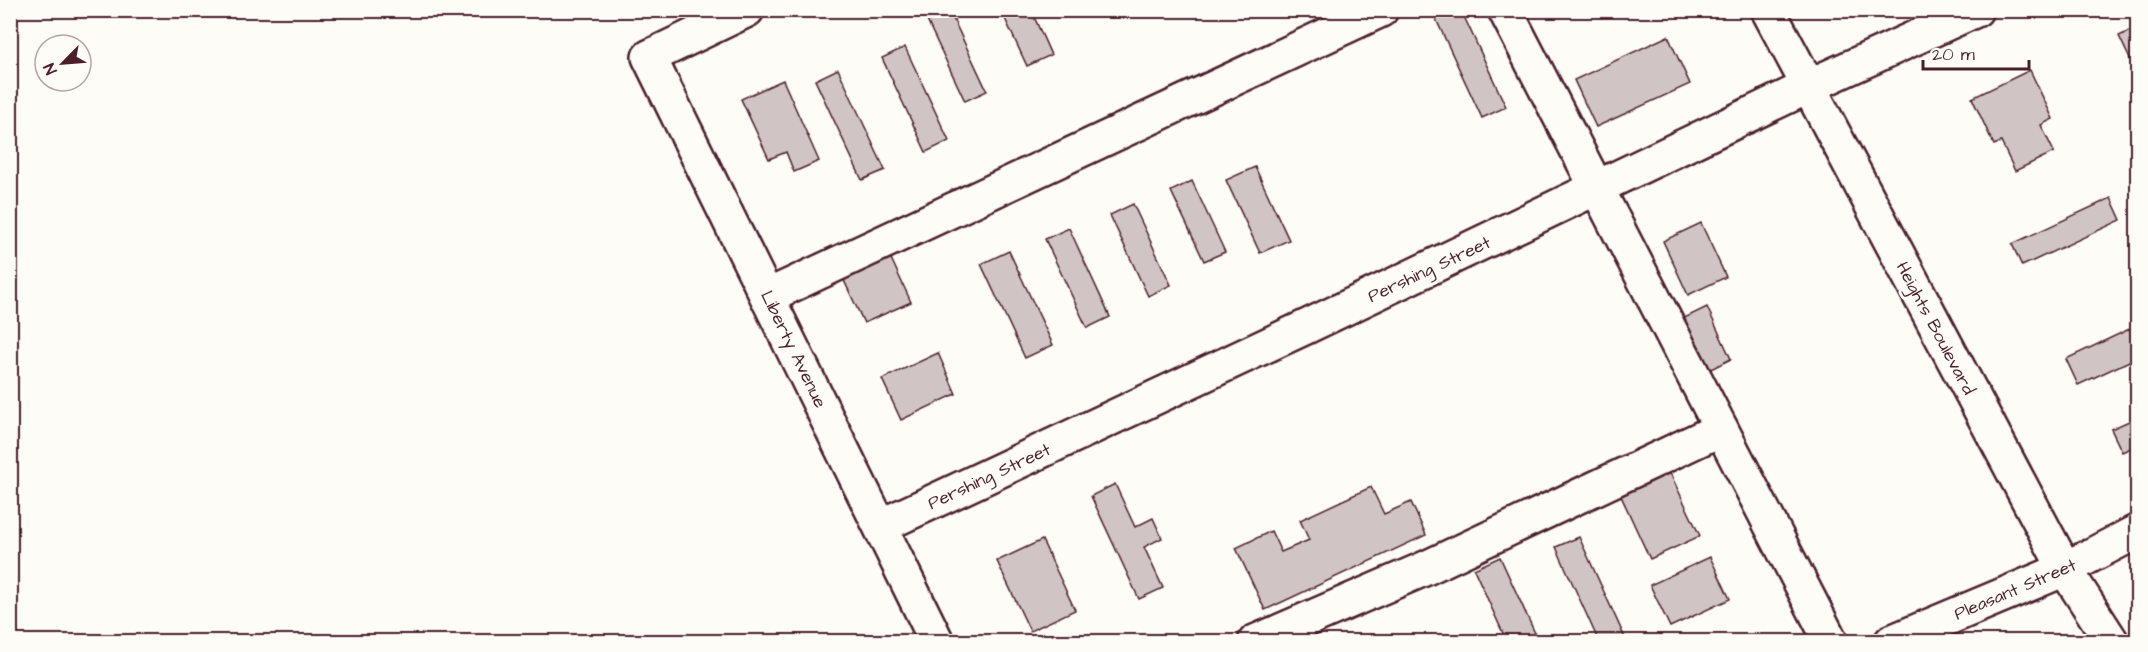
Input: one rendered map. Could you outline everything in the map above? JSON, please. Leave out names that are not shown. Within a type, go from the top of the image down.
[{"type":"street","name":"Liberty Avenue","points":[[747,10],[649,57],[937,642]]},
{"type":"street","points":[[768,296],[1381,10]]},
{"type":"street","points":[[1505,10],[1831,642]]},
{"type":"street","name":"Heights Boulevard","points":[[1768,10],[2065,569],[2112,642]]},
{"type":"street","name":"Pershing Street","points":[[881,526],[1596,190],[1807,87],[1976,10]]},
{"type":"street","points":[[1256,642],[1426,568],[1720,429]]},
{"type":"street","name":"Pleasant Street","points":[[1891,642],[2065,569],[2138,531]]},
{"type":"building","points":[[922,10],[949,10],[987,91],[965,101]]},
{"type":"building","points":[[1001,10],[1031,10],[1051,55],[1027,66]]},
{"type":"building","points":[[1450,10],[1461,10],[1506,107],[1482,118],[1435,17]]},
{"type":"building","points":[[2138,27],[2138,76],[2119,36]]},
{"type":"building","points":[[1668,36],[1690,84],[1596,127],[1574,80]]},
{"type":"building","points":[[905,47],[949,141],[926,152],[882,58]]},
{"type":"building","points":[[838,69],[885,170],[862,180],[815,80]]},
{"type":"building","points":[[2030,70],[2053,119],[2041,125],[2054,152],[2015,171],[2001,142],[1994,145],[1972,98]]},
{"type":"building","points":[[783,80],[819,161],[794,172],[786,152],[769,159],[741,99]]},
{"type":"building","points":[[1255,167],[1289,240],[1260,253],[1226,180]]},
{"type":"building","points":[[1192,181],[1225,252],[1204,261],[1171,191]]},
{"type":"building","points":[[2111,198],[2121,220],[2022,266],[2012,244]]},
{"type":"building","points":[[1133,204],[1171,285],[1148,296],[1110,215]]},
{"type":"building","points":[[1701,223],[1726,277],[1688,295],[1663,241]]},
{"type":"building","points":[[1069,228],[1110,317],[1087,328],[1045,239]]},
{"type":"building","points":[[1009,251],[1053,345],[1025,358],[981,264]]},
{"type":"building","points":[[888,252],[911,302],[864,323],[841,274]]},
{"type":"building","points":[[1707,307],[1731,359],[1699,375],[1674,323]]},
{"type":"building","points":[[2138,325],[2138,357],[2078,385],[2066,359]]},
{"type":"building","points":[[938,353],[956,394],[901,420],[882,379]]},
{"type":"building","points":[[2138,417],[2138,445],[2122,452],[2111,429]]},
{"type":"building","points":[[1670,473],[1700,536],[1650,559],[1621,496]]},
{"type":"building","points":[[1115,484],[1135,527],[1153,518],[1162,538],[1144,547],[1163,588],[1139,599],[1091,496]]},
{"type":"building","points":[[1371,487],[1384,514],[1411,502],[1426,535],[1265,610],[1236,548],[1271,531],[1281,552],[1309,540],[1300,520]]},
{"type":"building","points":[[1579,537],[1625,638],[1617,642],[1599,642],[1556,547]]},
{"type":"building","points":[[1042,540],[1075,610],[1030,631],[997,561]]},
{"type":"building","points":[[1500,557],[1539,642],[1507,642],[1474,569]]},
{"type":"building","points":[[1710,557],[1730,599],[1670,627],[1650,585]]}]
